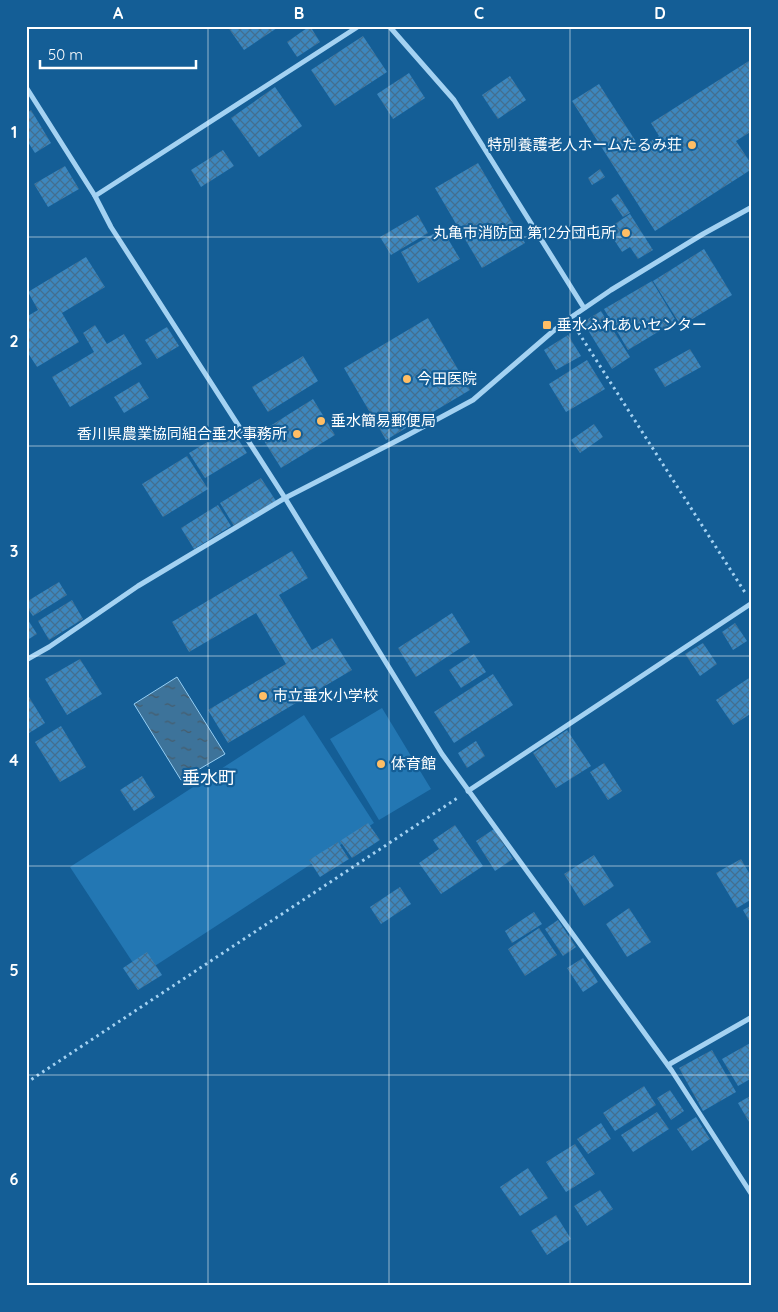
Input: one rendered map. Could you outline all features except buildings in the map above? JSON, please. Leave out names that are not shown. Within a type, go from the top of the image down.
[{"type":"street","points":[[95,196],[359,26]]},
{"type":"street","points":[[388,26],[454,100],[584,308]]},
{"type":"street","points":[[26,87],[95,196],[111,226],[285,498],[442,754],[668,1065],[752,1196]]},
{"type":"street","points":[[26,660],[49,647],[138,586],[285,498],[473,400],[552,332],[584,308],[702,234],[752,207]]},
{"type":"street","points":[[468,791],[752,603]]},
{"type":"street","points":[[668,1065],[752,1017]]},
{"type":"path","points":[[570,318],[752,603]]},
{"type":"path","points":[[26,1083],[468,791]]},
{"type":"shaded area","name":"体育館","points":[[382,708],[431,789],[379,820],[330,739]]},
{"type":"shaded area","points":[[304,715],[374,823],[141,975],[70,867]]},
{"type":"water","points":[[177,677],[225,754],[181,780],[134,704]]},
{"type":"place","name":"特別養護老人ホームたるみ荘","points":[[692,145]]},
{"type":"place","name":"丸亀市消防団 第12分団屯所","points":[[626,233]]},
{"type":"place","name":"垂水ふれあいセンター","points":[[547,325]]},
{"type":"place","name":"今田医院","points":[[407,379]]},
{"type":"place","name":"垂水簡易郵便局","points":[[321,421]]},
{"type":"place","name":"香川県農業協同組合垂水事務所","points":[[297,434]]},
{"type":"place","name":"市立垂水小学校","points":[[263,696]]},
{"type":"place","name":"体育館","points":[[381,764]]},
{"type":"district","name":"垂水町","points":[[209,778]]}]
